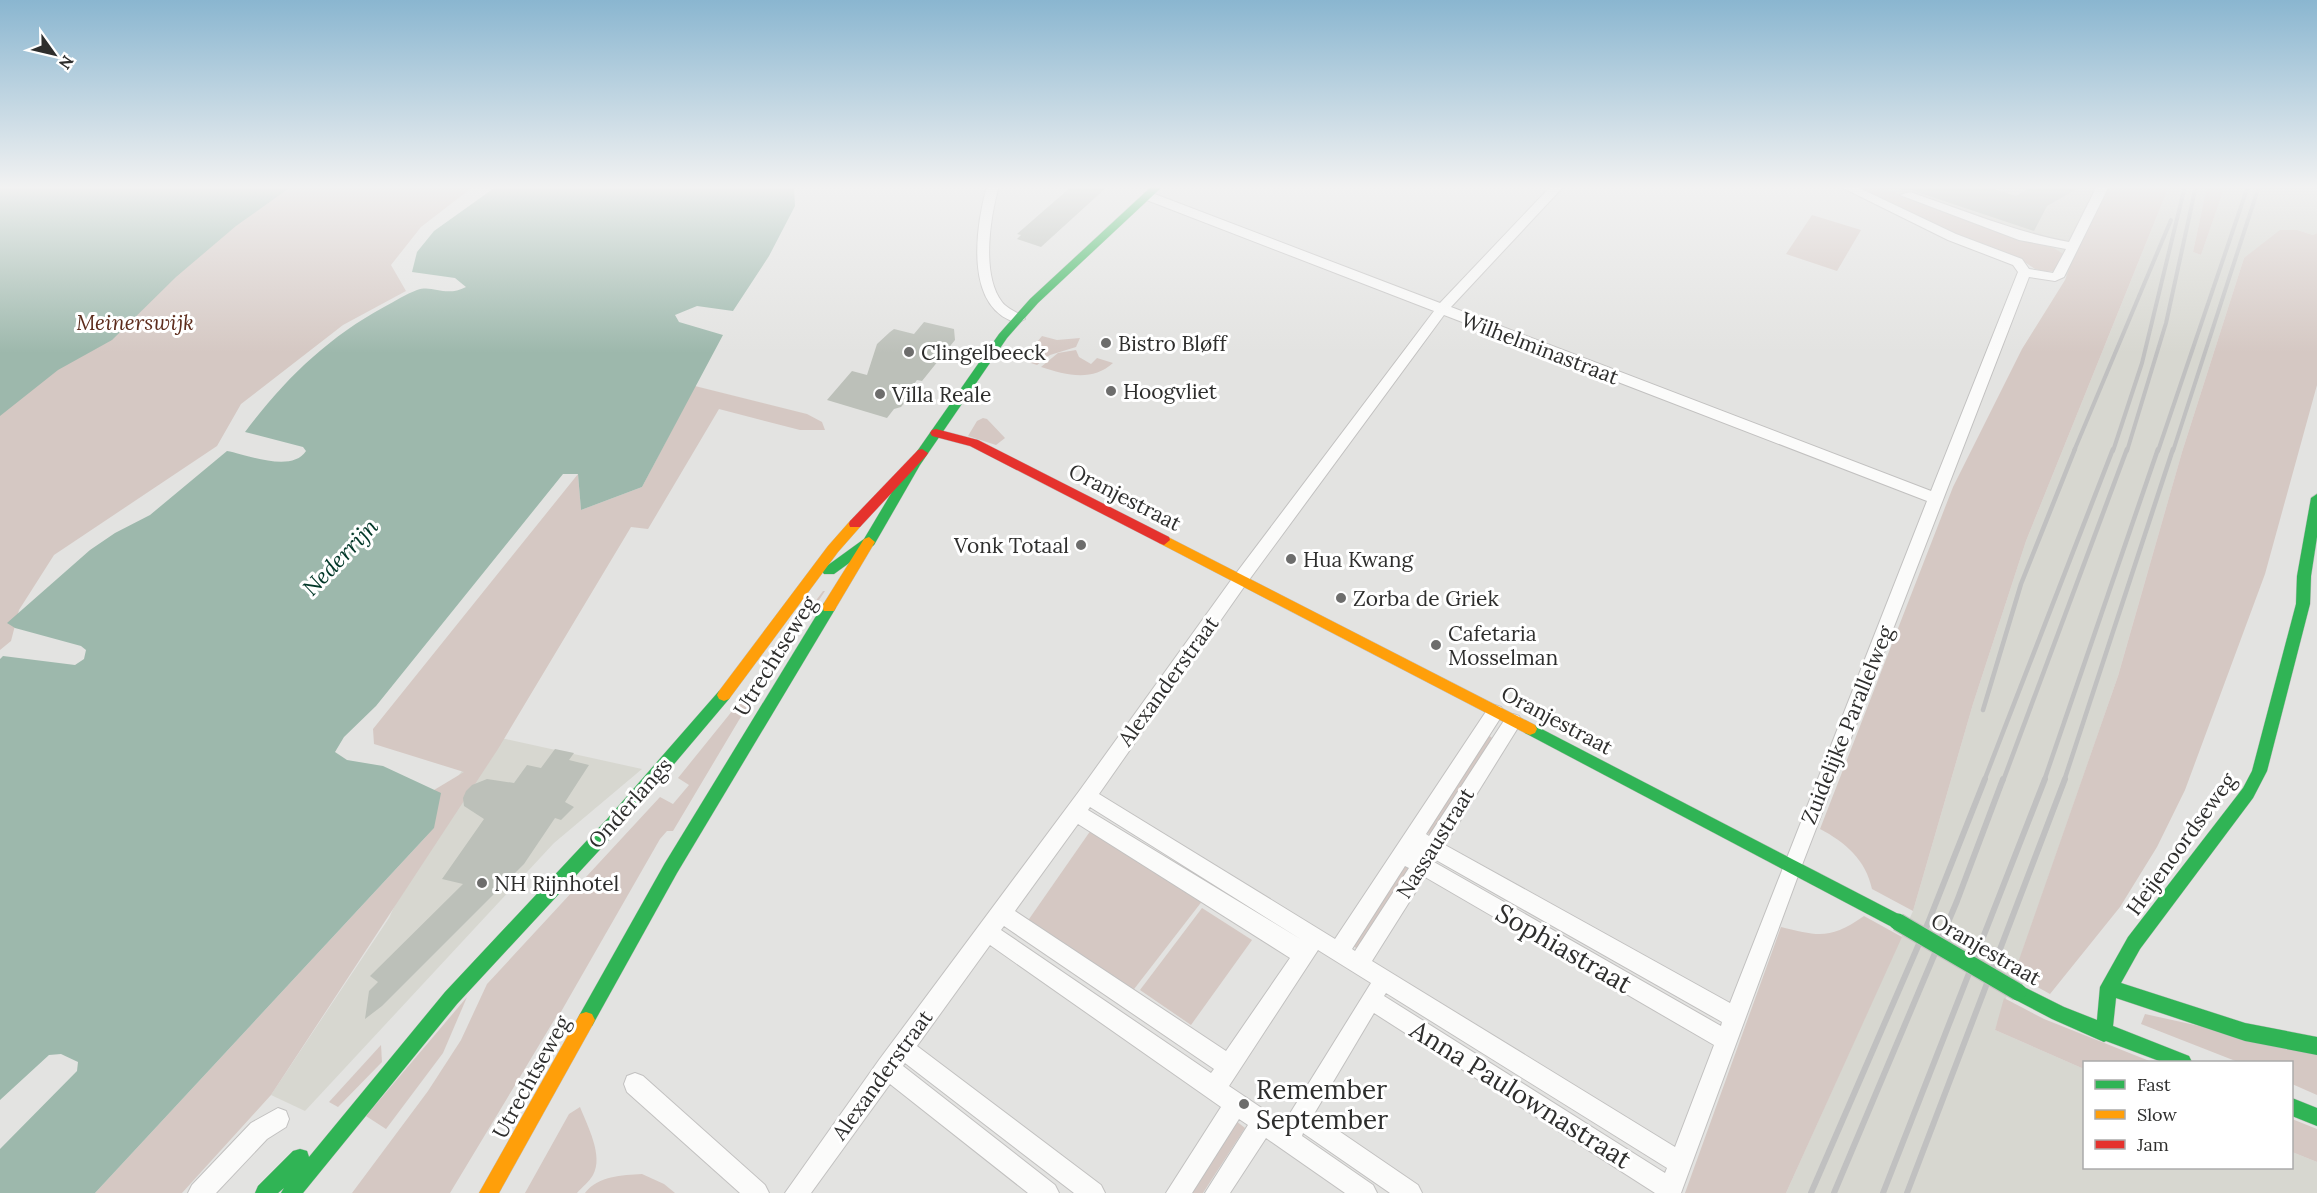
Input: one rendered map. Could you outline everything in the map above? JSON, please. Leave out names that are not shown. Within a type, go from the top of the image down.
[{"type":"street","points":[[984,242],[984,261],[988,281],[999,306],[1018,319]]},
{"type":"street","name":"Utrechtseweg","points":[[489,1193],[671,868],[924,450],[985,359],[1018,319],[1100,242]]},
{"type":"street","name":"Wilhelminastraat","points":[[1276,242],[1441,310],[1934,498]]},
{"type":"street","name":"Alexanderstraat","points":[[797,1193],[1081,804],[1240,580],[1441,310],[1505,242]]},
{"type":"street","points":[[1963,242],[2019,266],[2055,277],[2061,272],[2076,242]]},
{"type":"street","points":[[2046,242],[2073,247]]},
{"type":"street","name":"Zuidelijke Parallelweg","points":[[1670,1191],[1792,865],[1910,567],[2019,266]]},
{"type":"street","name":"Oranjestraat","points":[[936,433],[974,443],[986,452],[1504,716],[1792,865],[1898,922],[2018,992],[2104,1033],[2179,1061]]},
{"type":"street","name":"Oranjestraat","points":[[924,450],[986,452]]},
{"type":"street","name":"Onderlangs","points":[[291,1193],[451,998],[614,823],[710,713],[833,549],[924,450]]},
{"type":"street","name":"Heijenoordseweg","points":[[2104,1033],[2109,987],[2134,943],[2248,793],[2259,771],[2303,604],[2304,576],[2317,498]]},
{"type":"street","name":"Onderlangs","points":[[778,624],[817,581],[869,542]]},
{"type":"street","name":"Nassaustraat","points":[[1338,952],[1401,854],[1504,716]]},
{"type":"street","name":"Nassaustraat","points":[[1358,965],[1432,848],[1504,716]]},
{"type":"street","points":[[1081,804],[1309,947],[1338,952],[1382,980],[1287,1139]]},
{"type":"street","name":"Sophiastraat","points":[[1413,837],[1735,1018]]},
{"type":"street","name":"Sophiastraat","points":[[1401,854],[1727,1041]]},
{"type":"street","points":[[1001,913],[1228,1066]]},
{"type":"street","points":[[987,932],[1365,1193]]},
{"type":"street","points":[[1214,1088],[1309,947]]},
{"type":"street","name":"Anna Paulownastraat","points":[[1382,980],[1681,1164]]},
{"type":"street","points":[[2109,987],[2245,1032],[2317,1046]]},
{"type":"street","name":"Anna Paulownastraat","points":[[1371,999],[1670,1191]]},
{"type":"street","points":[[902,1048],[1094,1193]]},
{"type":"street","name":"Onderlangs","points":[[265,1193],[402,1055]]},
{"type":"street","points":[[887,1068],[1047,1193]]},
{"type":"street","points":[[635,1084],[757,1193]]},
{"type":"street","points":[[1178,1193],[1236,1104]]},
{"type":"street","points":[[2293,1107],[2317,1117]]},
{"type":"street","points":[[1300,1118],[1410,1193]]},
{"type":"street","points":[[200,1193],[259,1131],[278,1119]]},
{"type":"street","points":[[1217,1193],[1262,1123]]},
{"type":"shaded area","points":[[1982,242],[2092,242],[2074,278],[2044,269]]},
{"type":"shaded area","points":[[2147,242],[2195,242],[2193,252],[2201,255],[2206,242],[2275,242],[2244,258],[2182,452],[2118,676],[1995,1030],[2083,1069],[2083,1169],[2293,1169],[2293,1152],[2317,1162],[2317,1193],[1786,1193],[1913,911],[1973,704],[2026,541]]},
{"type":"shaded area","points":[[487,735],[642,769],[554,843],[305,1111],[271,1095],[389,918],[445,795]]},
{"type":"green space","name":"Meinerswijk","points":[[0,242],[409,242],[391,265],[406,291],[343,325],[241,404],[217,446],[54,555],[19,610],[11,641],[0,650]]},
{"type":"green space","points":[[1794,242],[1854,242],[1837,271],[1786,254]]},
{"type":"green space","points":[[1971,242],[2031,242],[2054,248],[2063,254],[2054,271],[2047,272]]},
{"type":"green space","points":[[2080,242],[2147,242],[2026,541],[1973,704],[1913,911],[1872,889],[1860,861],[1846,846],[1820,829],[1953,487],[2022,349],[2065,280]]},
{"type":"green space","points":[[2195,242],[2206,242],[2201,255],[2193,252]]},
{"type":"green space","points":[[2265,242],[2317,242],[2317,385],[2265,574],[2185,790],[2157,847],[2120,907],[2050,994],[2014,974],[2118,676],[2182,452],[2244,258]]},
{"type":"green space","points":[[1042,336],[1057,340],[1080,338],[1076,347],[1050,355],[1037,365],[1022,360]]},
{"type":"green space","points":[[1076,350],[1079,357],[1091,364],[1097,358],[1113,363],[1105,369],[1088,375],[1069,374],[1041,367],[1058,353]]},
{"type":"green space","points":[[695,386],[807,414],[822,422],[825,430],[800,430],[719,409],[648,529],[631,527],[498,749],[271,1095],[182,1193],[95,1193],[434,828],[434,790],[464,772],[374,744],[373,729],[578,474],[581,510],[642,487]]},
{"type":"green space","points":[[987,419],[1005,438],[996,445],[968,436],[977,421]]},
{"type":"green space","points":[[825,591],[739,720],[673,831],[667,831],[660,839],[558,1017],[450,1193],[352,1193],[428,1091],[461,1040],[487,984],[660,797],[673,804],[689,785],[678,778],[758,679]]},
{"type":"green space","points":[[1486,734],[1494,739],[1433,836],[1425,832]]},
{"type":"green space","points":[[1091,830],[1203,900],[1131,993],[1027,922]]},
{"type":"green space","points":[[1402,865],[1411,870],[1360,950],[1351,945]]},
{"type":"green space","points":[[1202,908],[1252,940],[1191,1025],[1140,990]]},
{"type":"green space","points":[[1864,916],[1902,937],[1786,1193],[1685,1193],[1781,927],[1824,934],[1842,929]]},
{"type":"green space","points":[[467,997],[443,1053],[386,1129],[366,1116]]},
{"type":"green space","points":[[2004,998],[2044,1019],[2149,1061],[2083,1061],[2083,1069],[1995,1030]]},
{"type":"green space","points":[[2145,1014],[2317,1052],[2317,1095],[2293,1084],[2293,1061],[2235,1061],[2141,1024]]},
{"type":"green space","points":[[381,1045],[382,1062],[338,1107],[329,1102]]},
{"type":"green space","points":[[580,1107],[596,1150],[596,1167],[590,1180],[577,1193],[525,1193],[569,1114]]},
{"type":"green space","points":[[2293,1119],[2317,1129],[2317,1162],[2293,1152]]},
{"type":"green space","points":[[1236,1121],[1245,1128],[1203,1193],[1190,1193]]},
{"type":"green space","points":[[642,1174],[664,1184],[675,1193],[585,1193],[590,1187],[603,1180]]},
{"type":"water","points":[[0,242],[218,242],[176,277],[112,340],[58,370],[0,416]]},
{"type":"water","name":"Nederrijn","points":[[425,242],[776,242],[733,311],[697,306],[675,315],[679,322],[723,335],[642,487],[581,510],[578,474],[563,474],[376,706],[344,737],[335,752],[347,760],[383,766],[441,793],[434,828],[95,1193],[0,1193],[0,1149],[77,1071],[78,1062],[61,1054],[49,1055],[0,1100],[0,659],[3,656],[75,665],[84,659],[86,650],[81,646],[15,628],[7,623],[90,550],[115,533],[150,515],[227,451],[280,462],[291,461],[306,451],[303,447],[245,432],[291,378],[325,346],[363,319],[417,290],[452,291],[466,287],[455,278],[412,272],[417,252]]},
{"type":"building","points":[[1025,242],[1047,242],[1041,247]]},
{"type":"building","points":[[924,322],[954,329],[955,340],[922,381],[917,380],[904,397],[906,401],[901,407],[894,409],[887,418],[827,400],[852,371],[867,375],[877,344],[890,332],[894,329],[914,334]]},
{"type":"building","name":"NH Rijnhotel","points":[[555,749],[574,753],[569,760],[589,765],[565,802],[574,807],[561,820],[555,818],[524,864],[382,1006],[365,1019],[369,991],[378,982],[370,976],[463,884],[442,879],[484,819],[464,806],[463,798],[466,791],[472,785],[487,779],[514,783],[527,765],[541,768]]},
{"type":"railway","points":[[2074,451],[2162,242]]},
{"type":"railway","points":[[2113,451],[2142,363],[2171,242]]},
{"type":"railway","points":[[2127,451],[2166,323],[2184,242]]},
{"type":"railway","points":[[2158,451],[2229,242]]},
{"type":"railway","points":[[2173,451],[2241,242]]},
{"type":"railway","points":[[1983,710],[2021,584],[2075,449]]},
{"type":"railway","points":[[1984,781],[2113,449]]},
{"type":"railway","points":[[2003,781],[2127,449]]},
{"type":"railway","points":[[2044,781],[2158,449]]},
{"type":"railway","points":[[2064,781],[2173,449]]},
{"type":"railway","points":[[1811,1193],[1928,923],[1985,779]]},
{"type":"railway","points":[[1834,1193],[1957,901],[2003,779]]},
{"type":"railway","points":[[1883,1193],[2045,779]]},
{"type":"railway","points":[[1907,1193],[2065,779]]},
{"type":"traffic: fast","points":[[829,571],[869,542],[915,463],[1003,336],[1034,301],[1098,242]]},
{"type":"traffic: fast","points":[[2104,1033],[2109,987],[2134,943],[2248,793],[2259,771],[2303,604],[2304,576],[2317,498]]},
{"type":"traffic: fast","points":[[586,1020],[671,868],[829,607]]},
{"type":"traffic: fast","points":[[291,1193],[451,998],[614,823],[724,695]]},
{"type":"traffic: fast","points":[[1530,729],[1898,922]]},
{"type":"traffic: fast","points":[[1898,922],[2018,992]]},
{"type":"traffic: fast","points":[[2109,987],[2245,1032],[2317,1046]]},
{"type":"traffic: fast","points":[[2018,992],[2058,1013],[2180,1061]]},
{"type":"traffic: fast","points":[[2293,1107],[2317,1117]]},
{"type":"traffic: fast","points":[[265,1193],[300,1158]]},
{"type":"traffic: slow","points":[[724,695],[833,549],[855,524]]},
{"type":"traffic: slow","points":[[1164,540],[1530,729]]},
{"type":"traffic: slow","points":[[829,607],[869,542]]},
{"type":"traffic: slow","points":[[489,1193],[586,1020]]},
{"type":"traffic: jam","points":[[936,433],[974,443],[1164,540]]},
{"type":"traffic: jam","points":[[855,524],[922,453]]},
{"type":"place","name":"Bistro Bløff","points":[[1106,343]]},
{"type":"place","name":"Clingelbeeck","points":[[909,352]]},
{"type":"place","name":"Hoogvliet","points":[[1111,391]]},
{"type":"place","name":"Villa Reale","points":[[880,394]]},
{"type":"place","name":"Vonk Totaal","points":[[1081,545]]},
{"type":"place","name":"Hua Kwang","points":[[1291,559]]},
{"type":"place","name":"Zorba de Griek","points":[[1341,598]]},
{"type":"place","name":"Cafetaria Mosselman","points":[[1436,645]]},
{"type":"place","name":"NH Rijnhotel","points":[[482,883]]},
{"type":"place","name":"Remember September","points":[[1244,1104]]}]
